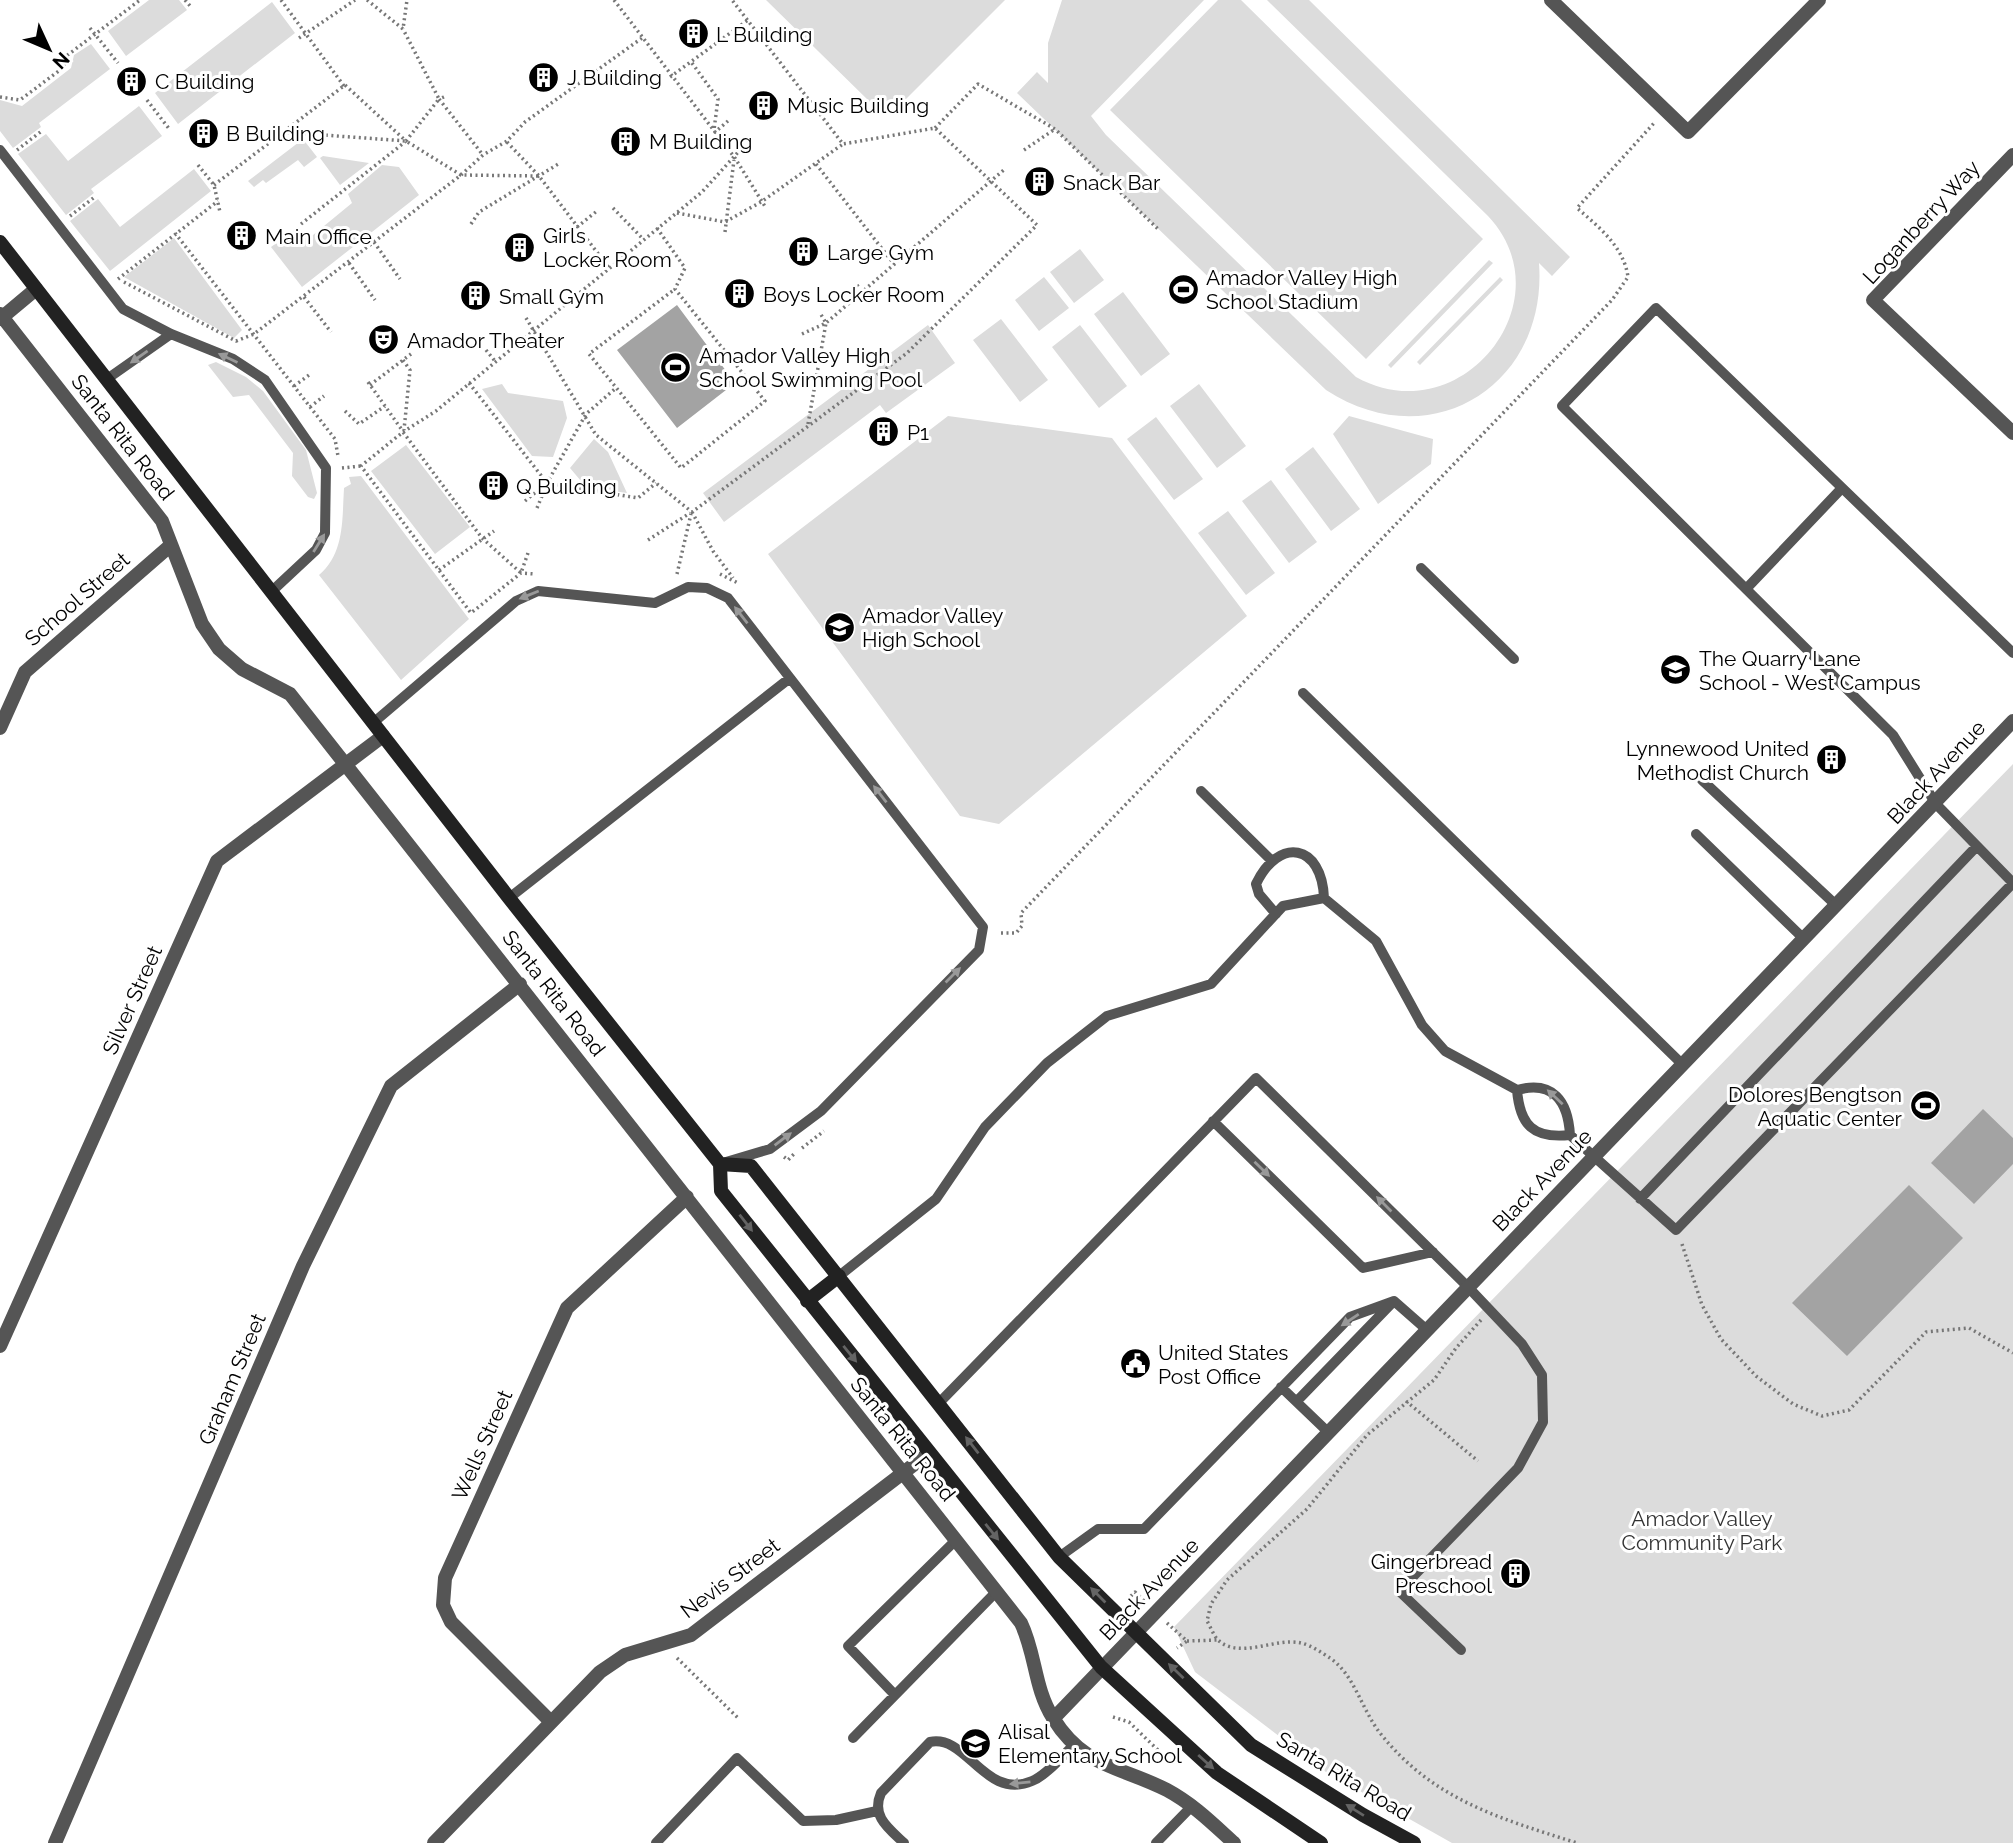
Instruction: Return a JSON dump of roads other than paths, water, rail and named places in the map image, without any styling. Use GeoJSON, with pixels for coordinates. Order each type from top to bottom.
{"type":"FeatureCollection","features":[{"type":"Feature","properties":{"kind":"main road","name":"Santa Rita Road"},"geometry":{"type":"LineString","coordinates":[[0,242],[509,898],[720,1164],[721,1191],[1101,1667],[1217,1773],[1321,1843]]}},
{"type":"Feature","properties":{"kind":"main road","name":"Santa Rita Road"},"geometry":{"type":"LineString","coordinates":[[720,1164],[751,1166],[1059,1557],[1137,1634],[1251,1745],[1363,1815],[1414,1843]]}},
{"type":"Feature","properties":{"kind":"main road"},"geometry":{"type":"LineString","coordinates":[[807,1301],[839,1276]]}},
{"type":"Feature","properties":{"kind":"street"},"geometry":{"type":"LineString","coordinates":[[1551,0],[1688,132],[1819,0]]}},
{"type":"Feature","properties":{"kind":"street","name":"Loganberry Way"},"geometry":{"type":"LineString","coordinates":[[2013,155],[1872,300],[2013,433]]}},
{"type":"Feature","properties":{"kind":"street"},"geometry":{"type":"LineString","coordinates":[[1,316],[36,289]]}},
{"type":"Feature","properties":{"kind":"street","name":"Santa Rita Road"},"geometry":{"type":"LineString","coordinates":[[1,316],[162,521],[202,624],[219,649],[242,669],[290,694],[1021,1623],[1031,1643],[1034,1670],[1042,1697],[1053,1719],[1074,1745],[1091,1760],[1165,1789],[1193,1805],[1234,1843]]}},
{"type":"Feature","properties":{"kind":"street","name":"School Street"},"geometry":{"type":"LineString","coordinates":[[0,728],[25,672],[171,545]]}},
{"type":"Feature","properties":{"kind":"street","name":"Black Avenue"},"geometry":{"type":"LineString","coordinates":[[1053,1719],[2013,721]]}},
{"type":"Feature","properties":{"kind":"street","name":"Silver Street"},"geometry":{"type":"LineString","coordinates":[[0,1346],[217,861],[383,736]]}},
{"type":"Feature","properties":{"kind":"street","name":"Graham Street"},"geometry":{"type":"LineString","coordinates":[[55,1843],[303,1266],[391,1086],[520,984]]}},
{"type":"Feature","properties":{"kind":"street","name":"Wells Street"},"geometry":{"type":"LineString","coordinates":[[550,1721],[451,1622],[443,1605],[445,1578],[567,1308],[687,1197]]}},
{"type":"Feature","properties":{"kind":"street","name":"Nevis Street"},"geometry":{"type":"LineString","coordinates":[[434,1843],[600,1672],[625,1655],[691,1635],[929,1452]]}},
{"type":"Feature","properties":{"kind":"lane"},"geometry":{"type":"LineString","coordinates":[[0,150],[122,309],[171,334],[233,359],[265,380],[326,468],[325,533],[316,550],[271,592]]}},
{"type":"Feature","properties":{"kind":"lane"},"geometry":{"type":"LineString","coordinates":[[1324,898],[1376,941],[1422,1025],[1445,1051],[1517,1090],[1531,1086],[1544,1088],[1560,1100],[1569,1113],[1570,1135],[1676,1230],[2013,883],[1936,804],[1893,735],[1562,406],[1656,308],[2013,653]]}},
{"type":"Feature","properties":{"kind":"lane"},"geometry":{"type":"LineString","coordinates":[[107,379],[171,334]]}},
{"type":"Feature","properties":{"kind":"lane"},"geometry":{"type":"LineString","coordinates":[[1745,589],[1842,488]]}},
{"type":"Feature","properties":{"kind":"lane"},"geometry":{"type":"LineString","coordinates":[[1421,568],[1514,659]]}},
{"type":"Feature","properties":{"kind":"lane"},"geometry":{"type":"LineString","coordinates":[[373,723],[516,601],[538,591],[655,603],[688,587],[707,588],[728,598],[984,927],[979,950],[821,1111],[770,1149],[720,1164]]}},
{"type":"Feature","properties":{"kind":"lane"},"geometry":{"type":"LineString","coordinates":[[509,898],[790,678]]}},
{"type":"Feature","properties":{"kind":"lane"},"geometry":{"type":"LineString","coordinates":[[1303,693],[1682,1064]]}},
{"type":"Feature","properties":{"kind":"lane"},"geometry":{"type":"LineString","coordinates":[[1702,780],[1836,906]]}},
{"type":"Feature","properties":{"kind":"lane"},"geometry":{"type":"LineString","coordinates":[[1201,791],[1272,861]]}},
{"type":"Feature","properties":{"kind":"lane"},"geometry":{"type":"LineString","coordinates":[[1696,834],[1804,939]]}},
{"type":"Feature","properties":{"kind":"lane"},"geometry":{"type":"LineString","coordinates":[[1640,1199],[1977,846]]}},
{"type":"Feature","properties":{"kind":"lane"},"geometry":{"type":"LineString","coordinates":[[1276,914],[1259,894],[1256,884],[1263,869],[1290,852],[1308,857],[1324,877],[1324,898]]}},
{"type":"Feature","properties":{"kind":"lane"},"geometry":{"type":"LineString","coordinates":[[839,1276],[936,1199],[985,1127],[1047,1063],[1107,1016],[1211,984],[1283,906],[1324,898]]}},
{"type":"Feature","properties":{"kind":"lane"},"geometry":{"type":"LineString","coordinates":[[939,1403],[1256,1078],[1468,1287],[1522,1344],[1542,1375],[1543,1422],[1518,1468],[1399,1591],[1461,1650]]}},
{"type":"Feature","properties":{"kind":"lane"},"geometry":{"type":"LineString","coordinates":[[1517,1090],[1519,1111],[1530,1128],[1552,1137],[1570,1135]]}},
{"type":"Feature","properties":{"kind":"lane"},"geometry":{"type":"LineString","coordinates":[[1213,1121],[1363,1268],[1433,1252]]}},
{"type":"Feature","properties":{"kind":"lane"},"geometry":{"type":"LineString","coordinates":[[1394,1301],[1427,1329]]}},
{"type":"Feature","properties":{"kind":"lane"},"geometry":{"type":"LineString","coordinates":[[1059,1557],[1098,1529],[1144,1529],[1350,1317],[1394,1301]]}},
{"type":"Feature","properties":{"kind":"lane"},"geometry":{"type":"LineString","coordinates":[[1297,1401],[1394,1301]]}},
{"type":"Feature","properties":{"kind":"lane"},"geometry":{"type":"LineString","coordinates":[[1282,1387],[1329,1433]]}},
{"type":"Feature","properties":{"kind":"lane"},"geometry":{"type":"LineString","coordinates":[[895,1695],[848,1646],[956,1540]]}},
{"type":"Feature","properties":{"kind":"lane"},"geometry":{"type":"LineString","coordinates":[[853,1738],[996,1592]]}},
{"type":"Feature","properties":{"kind":"lane"},"geometry":{"type":"LineString","coordinates":[[904,1843],[884,1824],[877,1811],[881,1793],[930,1742],[950,1743],[983,1771],[1012,1786],[1033,1781],[1074,1745]]}},
{"type":"Feature","properties":{"kind":"lane"},"geometry":{"type":"LineString","coordinates":[[656,1843],[737,1758],[803,1821],[836,1820],[877,1811]]}},
{"type":"Feature","properties":{"kind":"lane"},"geometry":{"type":"LineString","coordinates":[[1156,1843],[1193,1805]]}},
{"type":"Feature","properties":{"kind":"place","name":"L Building"},"geometry":{"type":"Point","coordinates":[693,34]}},
{"type":"Feature","properties":{"kind":"place","name":"J Building"},"geometry":{"type":"Point","coordinates":[544,77]}},
{"type":"Feature","properties":{"kind":"place","name":"C Building"},"geometry":{"type":"Point","coordinates":[132,81]}},
{"type":"Feature","properties":{"kind":"place","name":"Music Building"},"geometry":{"type":"Point","coordinates":[764,105]}},
{"type":"Feature","properties":{"kind":"place","name":"B Building"},"geometry":{"type":"Point","coordinates":[203,133]}},
{"type":"Feature","properties":{"kind":"place","name":"M Building"},"geometry":{"type":"Point","coordinates":[626,141]}},
{"type":"Feature","properties":{"kind":"place","name":"Snack Bar"},"geometry":{"type":"Point","coordinates":[1040,182]}},
{"type":"Feature","properties":{"kind":"place","name":"Main Office"},"geometry":{"type":"Point","coordinates":[242,236]}},
{"type":"Feature","properties":{"kind":"place","name":"Girls Locker Room"},"geometry":{"type":"Point","coordinates":[520,247]}},
{"type":"Feature","properties":{"kind":"place","name":"Large Gym"},"geometry":{"type":"Point","coordinates":[804,252]}},
{"type":"Feature","properties":{"kind":"place","name":"Amador Valley High School Stadium"},"geometry":{"type":"Point","coordinates":[1183,289]}},
{"type":"Feature","properties":{"kind":"place","name":"Boys Locker Room"},"geometry":{"type":"Point","coordinates":[740,294]}},
{"type":"Feature","properties":{"kind":"place","name":"Small Gym"},"geometry":{"type":"Point","coordinates":[476,296]}},
{"type":"Feature","properties":{"kind":"place","name":"Amador Theater"},"geometry":{"type":"Point","coordinates":[384,340]}},
{"type":"Feature","properties":{"kind":"place","name":"Amador Valley High School Swimming Pool"},"geometry":{"type":"Point","coordinates":[676,367]}},
{"type":"Feature","properties":{"kind":"place","name":"P1"},"geometry":{"type":"Point","coordinates":[884,432]}},
{"type":"Feature","properties":{"kind":"place","name":"Q Building"},"geometry":{"type":"Point","coordinates":[493,486]}},
{"type":"Feature","properties":{"kind":"place","name":"Amador Valley High School"},"geometry":{"type":"Point","coordinates":[839,627]}},
{"type":"Feature","properties":{"kind":"place","name":"The Quarry Lane School - West Campus"},"geometry":{"type":"Point","coordinates":[1676,670]}},
{"type":"Feature","properties":{"kind":"place","name":"Lynnewood United Methodist Church"},"geometry":{"type":"Point","coordinates":[1832,760]}},
{"type":"Feature","properties":{"kind":"place","name":"Dolores Bengtson Aquatic Center"},"geometry":{"type":"Point","coordinates":[1925,1106]}},
{"type":"Feature","properties":{"kind":"place","name":"United States Post Office"},"geometry":{"type":"Point","coordinates":[1135,1364]}},
{"type":"Feature","properties":{"kind":"place","name":"Gingerbread Preschool"},"geometry":{"type":"Point","coordinates":[1515,1573]}},
{"type":"Feature","properties":{"kind":"place","name":"Alisal Elementary School"},"geometry":{"type":"Point","coordinates":[975,1743]}},
{"type":"Feature","properties":{"kind":"park label","name":"Amador Valley Community Park"},"geometry":{"type":"Point","coordinates":[1702,1530]}}]}
